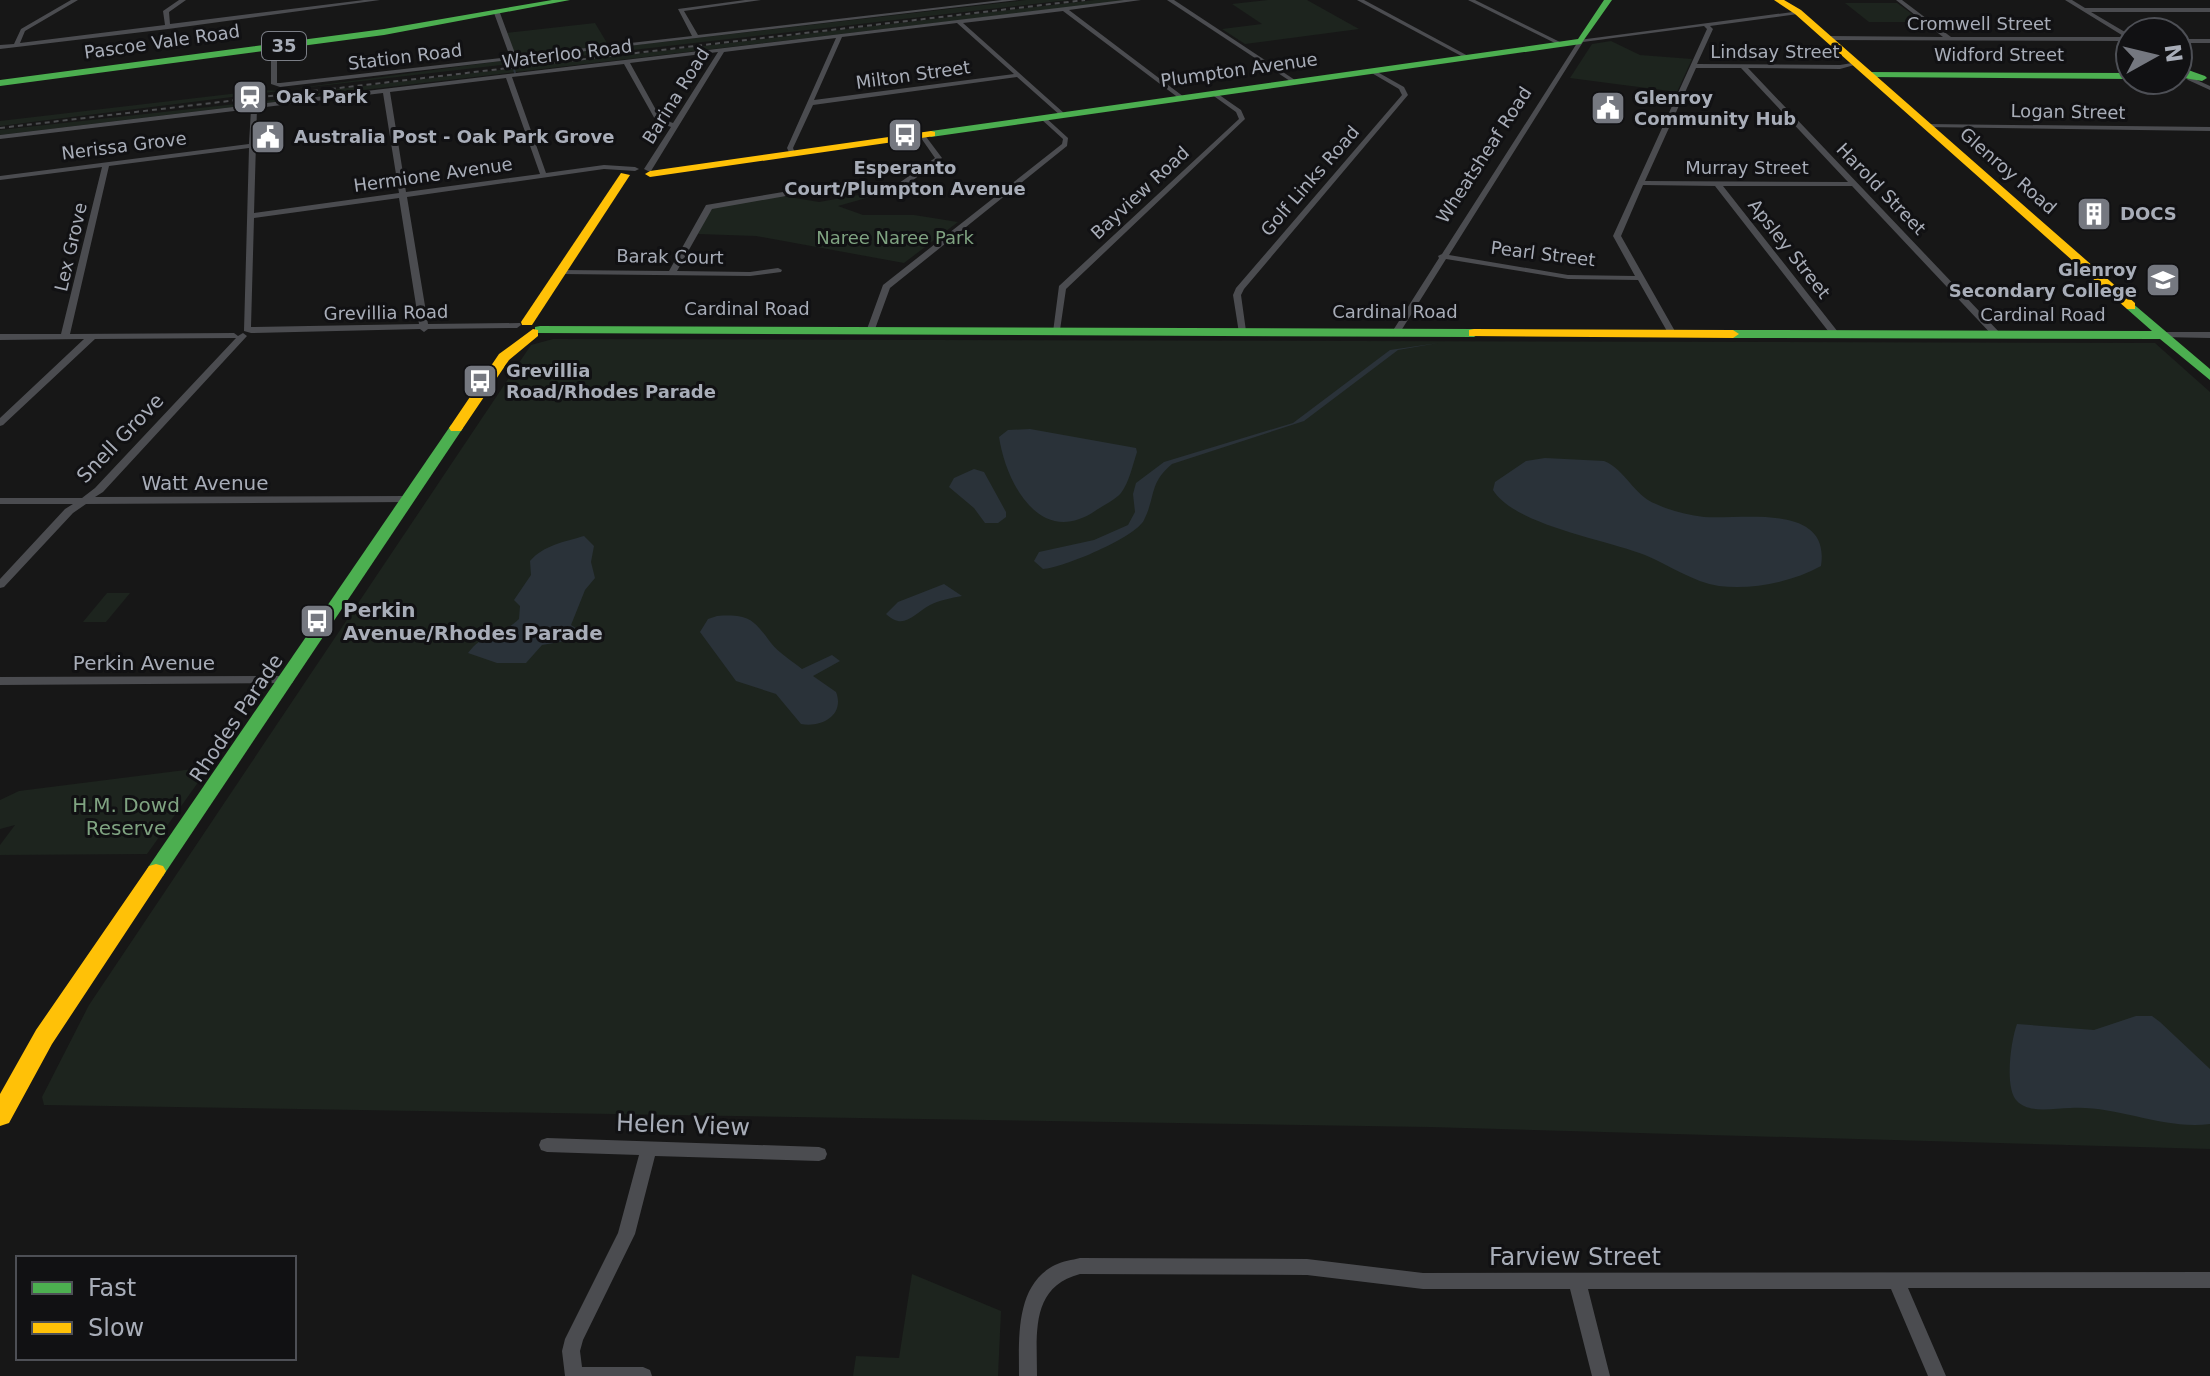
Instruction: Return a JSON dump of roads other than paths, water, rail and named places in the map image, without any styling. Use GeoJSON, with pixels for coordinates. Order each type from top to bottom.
{"type":"FeatureCollection","features":[{"type":"Feature","properties":{"kind":"main road","name":"Pascoe Vale Road"},"geometry":{"type":"LineString","coordinates":[[0,83],[274,48],[566,0]]}},
{"type":"Feature","properties":{"kind":"main road","name":"Wheatsheaf Road"},"geometry":{"type":"LineString","coordinates":[[1581,41],[1608,0]]}},
{"type":"Feature","properties":{"kind":"main road","name":"Glenroy Road"},"geometry":{"type":"LineString","coordinates":[[1778,0],[1798,12],[1828,38],[1855,68],[1926,126],[2210,376]]}},
{"type":"Feature","properties":{"kind":"main road","name":"Plumpton Avenue"},"geometry":{"type":"LineString","coordinates":[[637,172],[685,168],[1581,41]]}},
{"type":"Feature","properties":{"kind":"main road","name":"Widford Street"},"geometry":{"type":"LineString","coordinates":[[1855,68],[2114,76]]}},
{"type":"Feature","properties":{"kind":"main road","name":"Rhodes Parade"},"geometry":{"type":"LineString","coordinates":[[0,1116],[44,1037],[561,272],[637,172]]}},
{"type":"Feature","properties":{"kind":"main road","name":"Cardinal Road"},"geometry":{"type":"LineString","coordinates":[[525,328],[2164,335]]}},
{"type":"Feature","properties":{"kind":"street"},"geometry":{"type":"LineString","coordinates":[[16,45],[23,30],[75,0]]}},
{"type":"Feature","properties":{"kind":"street"},"geometry":{"type":"LineString","coordinates":[[168,27],[166,11],[183,0]]}},
{"type":"Feature","properties":{"kind":"street"},"geometry":{"type":"LineString","coordinates":[[0,47],[377,0]]}},
{"type":"Feature","properties":{"kind":"street"},"geometry":{"type":"LineString","coordinates":[[696,37],[680,10],[758,0]]}},
{"type":"Feature","properties":{"kind":"street","name":"Station Road"},"geometry":{"type":"LineString","coordinates":[[274,48],[274,84],[1016,0]]}},
{"type":"Feature","properties":{"kind":"street","name":"Waterloo Road"},"geometry":{"type":"LineString","coordinates":[[0,137],[1138,0]]}},
{"type":"Feature","properties":{"kind":"street"},"geometry":{"type":"LineString","coordinates":[[1170,0],[1295,82]]}},
{"type":"Feature","properties":{"kind":"street"},"geometry":{"type":"LineString","coordinates":[[1360,0],[1467,57]]}},
{"type":"Feature","properties":{"kind":"street"},"geometry":{"type":"LineString","coordinates":[[1471,0],[1561,44]]}},
{"type":"Feature","properties":{"kind":"street"},"geometry":{"type":"LineString","coordinates":[[1899,0],[1949,38]]}},
{"type":"Feature","properties":{"kind":"street"},"geometry":{"type":"LineString","coordinates":[[2068,0],[2114,28]]}},
{"type":"Feature","properties":{"kind":"street"},"geometry":{"type":"LineString","coordinates":[[1064,9],[1182,98]]}},
{"type":"Feature","properties":{"kind":"street"},"geometry":{"type":"LineString","coordinates":[[2084,10],[2210,10]]}},
{"type":"Feature","properties":{"kind":"street","name":"Plumpton Avenue"},"geometry":{"type":"LineString","coordinates":[[1581,41],[1798,12]]}},
{"type":"Feature","properties":{"kind":"street"},"geometry":{"type":"LineString","coordinates":[[497,13],[514,58]]}},
{"type":"Feature","properties":{"kind":"street"},"geometry":{"type":"LineString","coordinates":[[958,21],[1063,115]]}},
{"type":"Feature","properties":{"kind":"street"},"geometry":{"type":"LineString","coordinates":[[1672,333],[1617,239],[1711,28],[1705,24]]}},
{"type":"Feature","properties":{"kind":"street"},"geometry":{"type":"LineString","coordinates":[[792,153],[790,148],[840,36]]}},
{"type":"Feature","properties":{"kind":"street","name":"Cromwell Street"},"geometry":{"type":"LineString","coordinates":[[1828,38],[2114,38]]}},
{"type":"Feature","properties":{"kind":"street","name":"Wheatsheaf Road"},"geometry":{"type":"LineString","coordinates":[[1396,332],[1581,41]]}},
{"type":"Feature","properties":{"kind":"street","name":"Barina Road"},"geometry":{"type":"LineString","coordinates":[[637,172],[676,126],[723,49]]}},
{"type":"Feature","properties":{"kind":"street"},"geometry":{"type":"LineString","coordinates":[[626,61],[658,120],[676,126]]}},
{"type":"Feature","properties":{"kind":"street","name":"Lindsay Street"},"geometry":{"type":"LineString","coordinates":[[1694,66],[1855,68]]}},
{"type":"Feature","properties":{"kind":"street","name":"Harold Street"},"geometry":{"type":"LineString","coordinates":[[1742,66],[1997,335]]}},
{"type":"Feature","properties":{"kind":"street","name":"Golf Links Road"},"geometry":{"type":"LineString","coordinates":[[1242,331],[1240,288],[1405,95],[1402,88],[1372,71]]}},
{"type":"Feature","properties":{"kind":"street"},"geometry":{"type":"LineString","coordinates":[[508,75],[544,176]]}},
{"type":"Feature","properties":{"kind":"street","name":"Milton Street"},"geometry":{"type":"LineString","coordinates":[[810,103],[1020,75]]}},
{"type":"Feature","properties":{"kind":"street"},"geometry":{"type":"LineString","coordinates":[[386,90],[424,329]]}},
{"type":"Feature","properties":{"kind":"street","name":"Bayview Road"},"geometry":{"type":"LineString","coordinates":[[1056,330],[1059,297],[1067,284],[1242,119],[1239,111],[1213,93]]}},
{"type":"Feature","properties":{"kind":"street"},"geometry":{"type":"LineString","coordinates":[[241,333],[254,105]]}},
{"type":"Feature","properties":{"kind":"street"},"geometry":{"type":"LineString","coordinates":[[871,329],[886,287],[1065,145],[1066,139],[1043,118]]}},
{"type":"Feature","properties":{"kind":"street","name":"Logan Street"},"geometry":{"type":"LineString","coordinates":[[1926,126],[2210,129]]}},
{"type":"Feature","properties":{"kind":"street"},"geometry":{"type":"LineString","coordinates":[[892,192],[939,158],[922,135]]}},
{"type":"Feature","properties":{"kind":"street","name":"Nerissa Grove"},"geometry":{"type":"LineString","coordinates":[[0,178],[252,146]]}},
{"type":"Feature","properties":{"kind":"street","name":"Lex Grove"},"geometry":{"type":"LineString","coordinates":[[65,337],[106,165]]}},
{"type":"Feature","properties":{"kind":"street","name":"Hermione Avenue"},"geometry":{"type":"LineString","coordinates":[[250,216],[544,176],[637,172]]}},
{"type":"Feature","properties":{"kind":"street","name":"Murray Street"},"geometry":{"type":"LineString","coordinates":[[1641,183],[1853,184]]}},
{"type":"Feature","properties":{"kind":"street","name":"Apsley Street"},"geometry":{"type":"LineString","coordinates":[[1718,184],[1835,334]]}},
{"type":"Feature","properties":{"kind":"street"},"geometry":{"type":"LineString","coordinates":[[672,273],[709,207],[783,194]]}},
{"type":"Feature","properties":{"kind":"street","name":"Pearl Street"},"geometry":{"type":"LineString","coordinates":[[1442,256],[1568,277],[1639,278]]}},
{"type":"Feature","properties":{"kind":"street","name":"Barak Court"},"geometry":{"type":"LineString","coordinates":[[561,272],[750,274],[778,270]]}},
{"type":"Feature","properties":{"kind":"street","name":"Grevillia Road"},"geometry":{"type":"LineString","coordinates":[[0,337],[206,336],[276,330],[525,328]]}},
{"type":"Feature","properties":{"kind":"street","name":"Snell Grove"},"geometry":{"type":"LineString","coordinates":[[0,585],[69,511],[99,490],[241,333]]}},
{"type":"Feature","properties":{"kind":"street","name":"Cardinal Road"},"geometry":{"type":"LineString","coordinates":[[2164,335],[2210,335]]}},
{"type":"Feature","properties":{"kind":"street"},"geometry":{"type":"LineString","coordinates":[[0,423],[93,336]]}},
{"type":"Feature","properties":{"kind":"street","name":"Watt Avenue"},"geometry":{"type":"LineString","coordinates":[[0,501],[409,499]]}},
{"type":"Feature","properties":{"kind":"street","name":"Perkin Avenue"},"geometry":{"type":"LineString","coordinates":[[0,681],[288,680]]}},
{"type":"Feature","properties":{"kind":"street","name":"Helen View"},"geometry":{"type":"LineString","coordinates":[[547,1145],[819,1154]]}},
{"type":"Feature","properties":{"kind":"street"},"geometry":{"type":"LineString","coordinates":[[643,1376],[576,1376],[571,1351],[626,1234],[649,1148]]}},
{"type":"Feature","properties":{"kind":"street","name":"Farview Street"},"geometry":{"type":"LineString","coordinates":[[1028,1376],[1032,1301],[1048,1278],[1069,1267],[1293,1267],[1423,1281],[2210,1280]]}},
{"type":"Feature","properties":{"kind":"street"},"geometry":{"type":"LineString","coordinates":[[1896,1280],[1937,1376]]}},
{"type":"Feature","properties":{"kind":"street"},"geometry":{"type":"LineString","coordinates":[[1577,1281],[1601,1376]]}},
{"type":"Feature","properties":{"kind":"waterway"},"geometry":{"type":"LineString","coordinates":[[511,60],[513,65]]}},
{"type":"Feature","properties":{"kind":"waterway"},"geometry":{"type":"LineString","coordinates":[[514,69],[515,73]]}},
{"type":"Feature","properties":{"kind":"railway"},"geometry":{"type":"LineString","coordinates":[[0,128],[1085,0]]}},
{"type":"Feature","properties":{"kind":"place","name":"Oak Park"},"geometry":{"type":"Point","coordinates":[250,97]}},
{"type":"Feature","properties":{"kind":"place","name":"Glenroy Community Hub"},"geometry":{"type":"Point","coordinates":[1608,108]}},
{"type":"Feature","properties":{"kind":"place","name":"Esperanto Court/Plumpton Avenue"},"geometry":{"type":"Point","coordinates":[905,135]}},
{"type":"Feature","properties":{"kind":"place","name":"Australia Post - Oak Park Grove"},"geometry":{"type":"Point","coordinates":[268,137]}},
{"type":"Feature","properties":{"kind":"place","name":"DOCS"},"geometry":{"type":"Point","coordinates":[2094,214]}},
{"type":"Feature","properties":{"kind":"place","name":"Glenroy Secondary College"},"geometry":{"type":"Point","coordinates":[2163,280]}},
{"type":"Feature","properties":{"kind":"place","name":"Grevillia Road/Rhodes Parade"},"geometry":{"type":"Point","coordinates":[480,381]}},
{"type":"Feature","properties":{"kind":"place","name":"Perkin Avenue/Rhodes Parade"},"geometry":{"type":"Point","coordinates":[317,621]}},
{"type":"Feature","properties":{"kind":"park label","name":"Naree Naree Park"},"geometry":{"type":"Point","coordinates":[895,238]}},
{"type":"Feature","properties":{"kind":"park label","name":"H.M. Dowd Reserve"},"geometry":{"type":"Point","coordinates":[126,816]}}]}
